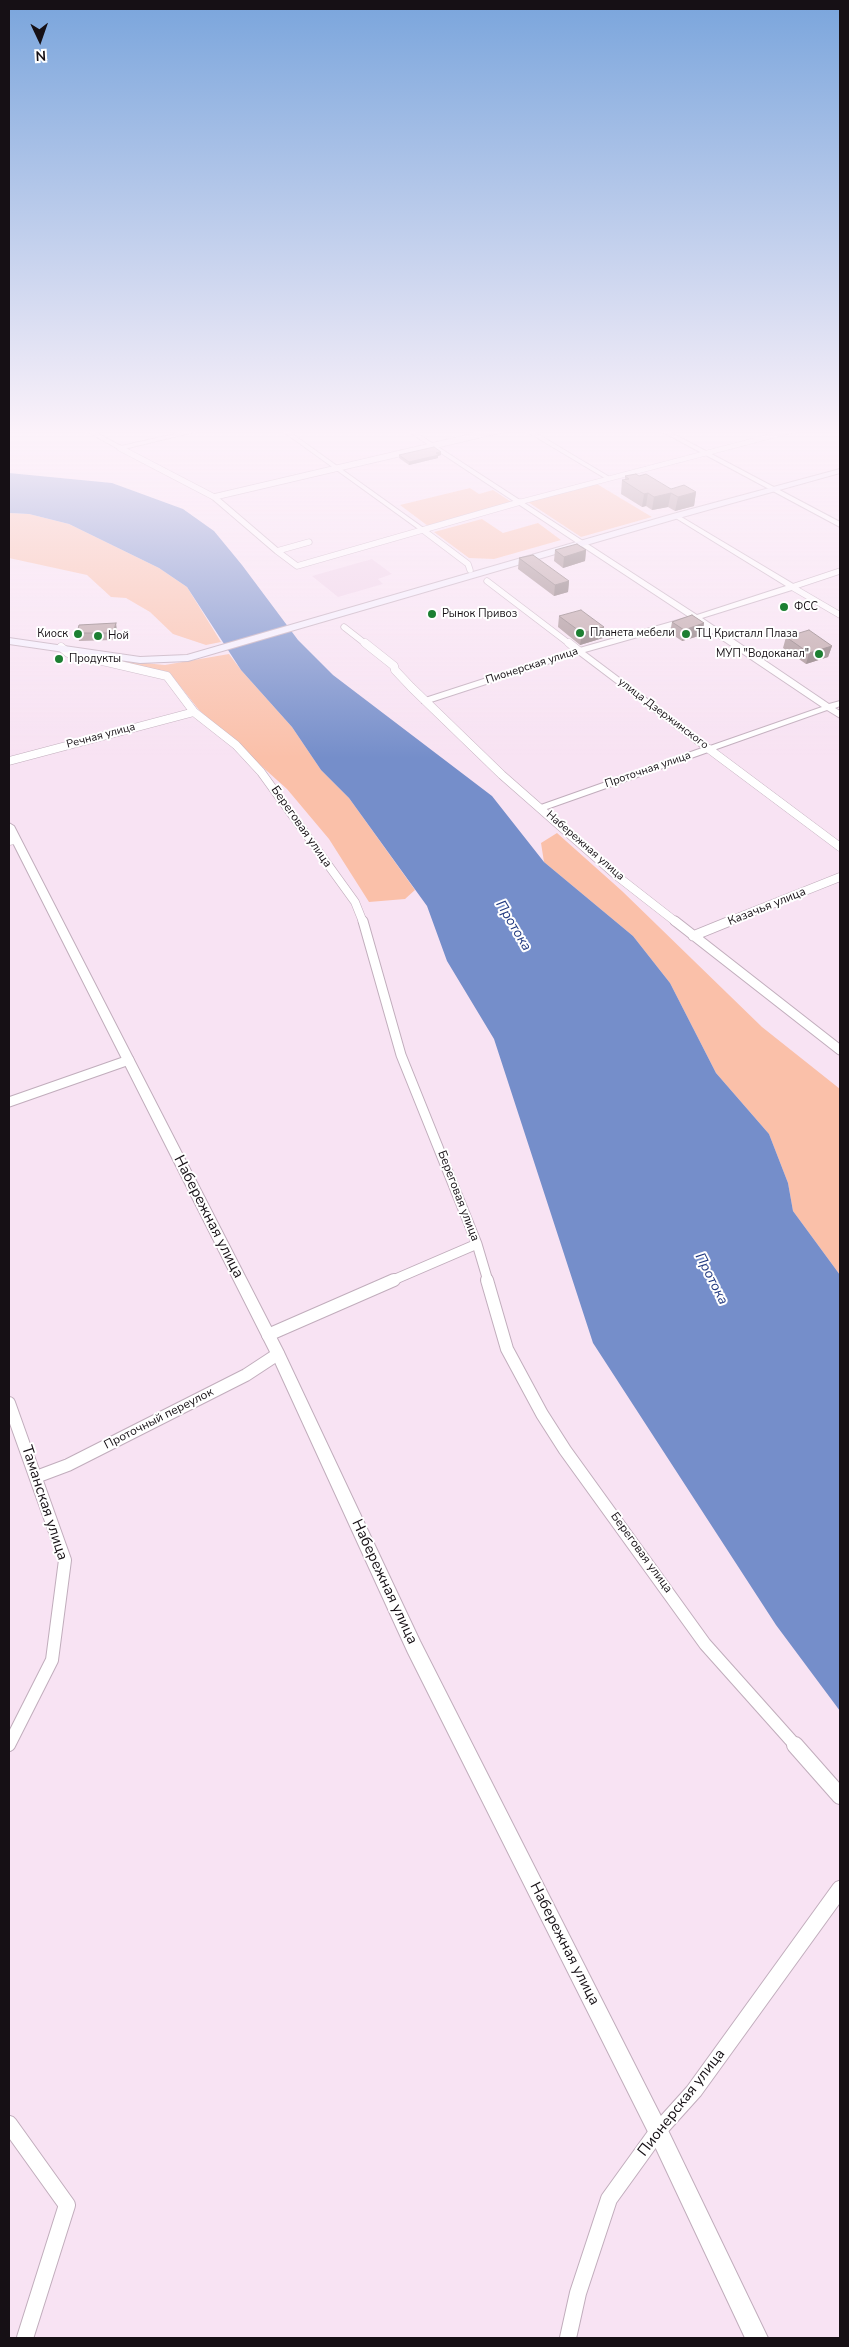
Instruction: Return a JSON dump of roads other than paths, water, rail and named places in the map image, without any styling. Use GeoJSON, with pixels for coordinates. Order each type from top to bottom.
{"type":"FeatureCollection","features":[{"type":"Feature","properties":{"kind":"main road"},"geometry":{"type":"LineString","coordinates":[[9,641],[61,647],[128,659],[154,661],[188,658],[597,540]]}},
{"type":"Feature","properties":{"kind":"street"},"geometry":{"type":"LineString","coordinates":[[263,540],[297,566],[389,540]]}},
{"type":"Feature","properties":{"kind":"street"},"geometry":{"type":"LineString","coordinates":[[435,540],[468,564],[470,570]]}},
{"type":"Feature","properties":{"kind":"street"},"geometry":{"type":"LineString","coordinates":[[575,540],[840,715]]}},
{"type":"Feature","properties":{"kind":"street"},"geometry":{"type":"LineString","coordinates":[[714,540],[840,615]]}},
{"type":"Feature","properties":{"kind":"street"},"geometry":{"type":"LineString","coordinates":[[277,551],[309,542]]}},
{"type":"Feature","properties":{"kind":"street","name":"Пионерская улица"},"geometry":{"type":"LineString","coordinates":[[425,701],[579,651],[695,618],[840,571]]}},
{"type":"Feature","properties":{"kind":"street","name":"улица Дзержинского"},"geometry":{"type":"LineString","coordinates":[[487,581],[840,847]]}},
{"type":"Feature","properties":{"kind":"street","name":"Набережная улица"},"geometry":{"type":"LineString","coordinates":[[344,626],[394,666],[425,701],[540,808],[617,876],[840,1050]]}},
{"type":"Feature","properties":{"kind":"street","name":"Береговая улица"},"geometry":{"type":"LineString","coordinates":[[61,647],[68,653],[167,676],[194,712],[236,745],[261,772],[355,902],[366,929],[401,1055],[477,1244],[508,1349],[542,1414],[565,1450],[705,1644],[840,1796]]}},
{"type":"Feature","properties":{"kind":"street","name":"Проточная улица"},"geometry":{"type":"LineString","coordinates":[[540,808],[840,703]]}},
{"type":"Feature","properties":{"kind":"street","name":"Речная улица"},"geometry":{"type":"LineString","coordinates":[[9,761],[194,712]]}},
{"type":"Feature","properties":{"kind":"street","name":"Набережная улица"},"geometry":{"type":"LineString","coordinates":[[11,836],[278,1354],[414,1647],[658,2131],[757,2338]]}},
{"type":"Feature","properties":{"kind":"street","name":"Казачья улица"},"geometry":{"type":"LineString","coordinates":[[693,936],[840,877]]}},
{"type":"Feature","properties":{"kind":"street"},"geometry":{"type":"LineString","coordinates":[[9,1102],[128,1060]]}},
{"type":"Feature","properties":{"kind":"street"},"geometry":{"type":"LineString","coordinates":[[268,1335],[477,1244]]}},
{"type":"Feature","properties":{"kind":"street","name":"Проточный переулок"},"geometry":{"type":"LineString","coordinates":[[36,1477],[68,1465],[246,1375],[278,1354]]}},
{"type":"Feature","properties":{"kind":"street","name":"Таманская улица"},"geometry":{"type":"LineString","coordinates":[[9,1403],[66,1560],[52,1660],[9,1745]]}},
{"type":"Feature","properties":{"kind":"street","name":"Пионерская улица"},"geometry":{"type":"LineString","coordinates":[[568,2338],[578,2293],[609,2199],[658,2131],[694,2091],[840,1889]]}},
{"type":"Feature","properties":{"kind":"street"},"geometry":{"type":"LineString","coordinates":[[9,2124],[67,2204],[24,2338]]}},
{"type":"Feature","properties":{"kind":"water","name":"Протока"},"geometry":{"type":"Polygon","coordinates":[[[101,540],[221,540],[298,640],[333,675],[492,796],[544,862],[633,936],[670,983],[716,1073],[769,1134],[788,1183],[793,1211],[840,1275],[840,1711],[776,1625],[593,1343],[494,1039],[447,961],[427,906],[349,798],[321,770],[292,727],[241,670],[187,587],[159,568],[101,540]]]}},
{"type":"Feature","properties":{"kind":"place","name":"ФСС"},"geometry":{"type":"Point","coordinates":[784,607]}},
{"type":"Feature","properties":{"kind":"place","name":"Рынок Привоз"},"geometry":{"type":"Point","coordinates":[432,614]}},
{"type":"Feature","properties":{"kind":"place","name":"Планета мебели"},"geometry":{"type":"Point","coordinates":[580,633]}},
{"type":"Feature","properties":{"kind":"place","name":"Киоск"},"geometry":{"type":"Point","coordinates":[78,634]}},
{"type":"Feature","properties":{"kind":"place","name":"ТЦ Кристалл Плаза"},"geometry":{"type":"Point","coordinates":[686,634]}},
{"type":"Feature","properties":{"kind":"place","name":"Ной"},"geometry":{"type":"Point","coordinates":[98,636]}},
{"type":"Feature","properties":{"kind":"place","name":"МУП \"Водоканал\""},"geometry":{"type":"Point","coordinates":[819,654]}},
{"type":"Feature","properties":{"kind":"place","name":"Продукты"},"geometry":{"type":"Point","coordinates":[59,659]}}]}
